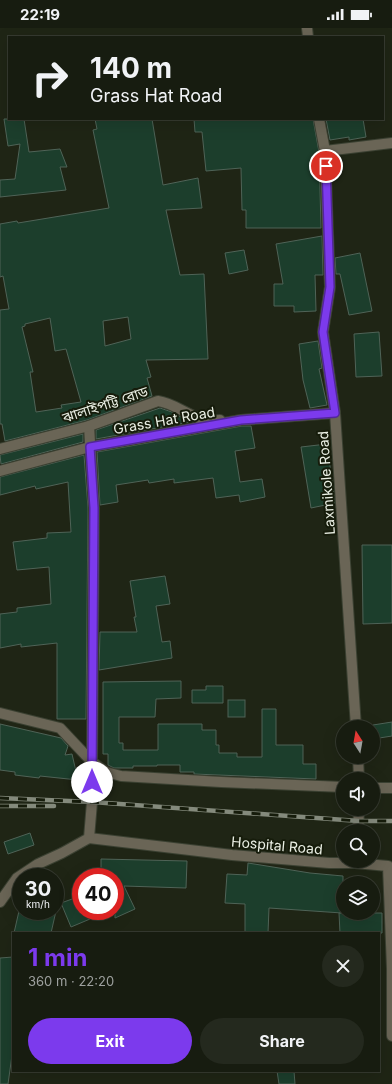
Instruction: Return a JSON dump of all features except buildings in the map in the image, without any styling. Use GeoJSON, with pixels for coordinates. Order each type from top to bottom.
{"type":"FeatureCollection","features":[{"type":"Feature","properties":{"kind":"street","name":"Laxmikole Road"},"geometry":{"type":"LineString","coordinates":[[319,120],[325,151],[330,287],[323,332],[335,413],[356,720]]}},
{"type":"Feature","properties":{"kind":"street"},"geometry":{"type":"LineString","coordinates":[[325,151],[392,143]]}},
{"type":"Feature","properties":{"kind":"street","name":"ঝালাইপট্টি রোড"},"geometry":{"type":"LineString","coordinates":[[0,449],[90,426],[158,401],[168,402],[179,410],[203,420],[241,420]]}},
{"type":"Feature","properties":{"kind":"street","name":"Grass Hat Road"},"geometry":{"type":"LineString","coordinates":[[0,471],[90,447],[241,420],[335,413]]}},
{"type":"Feature","properties":{"kind":"street"},"geometry":{"type":"LineString","coordinates":[[0,902],[17,878],[38,864],[89,838],[92,802],[94,508],[90,426]]}},
{"type":"Feature","properties":{"kind":"street"},"geometry":{"type":"LineString","coordinates":[[0,713],[60,728],[92,762],[106,772],[121,776],[336,787]]}},
{"type":"Feature","properties":{"kind":"street"},"geometry":{"type":"LineString","coordinates":[[380,788],[392,788]]}},
{"type":"Feature","properties":{"kind":"street","name":"Hospital Road"},"geometry":{"type":"LineString","coordinates":[[89,838],[232,855],[336,863]]}},
{"type":"Feature","properties":{"kind":"street","name":"Hospital Road"},"geometry":{"type":"LineString","coordinates":[[380,866],[386,866],[389,868],[392,1036]]}},
{"type":"Feature","properties":{"kind":"railway"},"geometry":{"type":"LineString","coordinates":[[0,798],[92,802],[359,821],[392,821]]}},
{"type":"Feature","properties":{"kind":"railway"},"geometry":{"type":"LineString","coordinates":[[0,806],[54,806]]}},
{"type":"Feature","properties":{"kind":"route"},"geometry":{"type":"LineString","coordinates":[[92,782],[94,508],[90,447],[241,420],[335,413],[323,332],[330,287],[326,166]]}}]}
